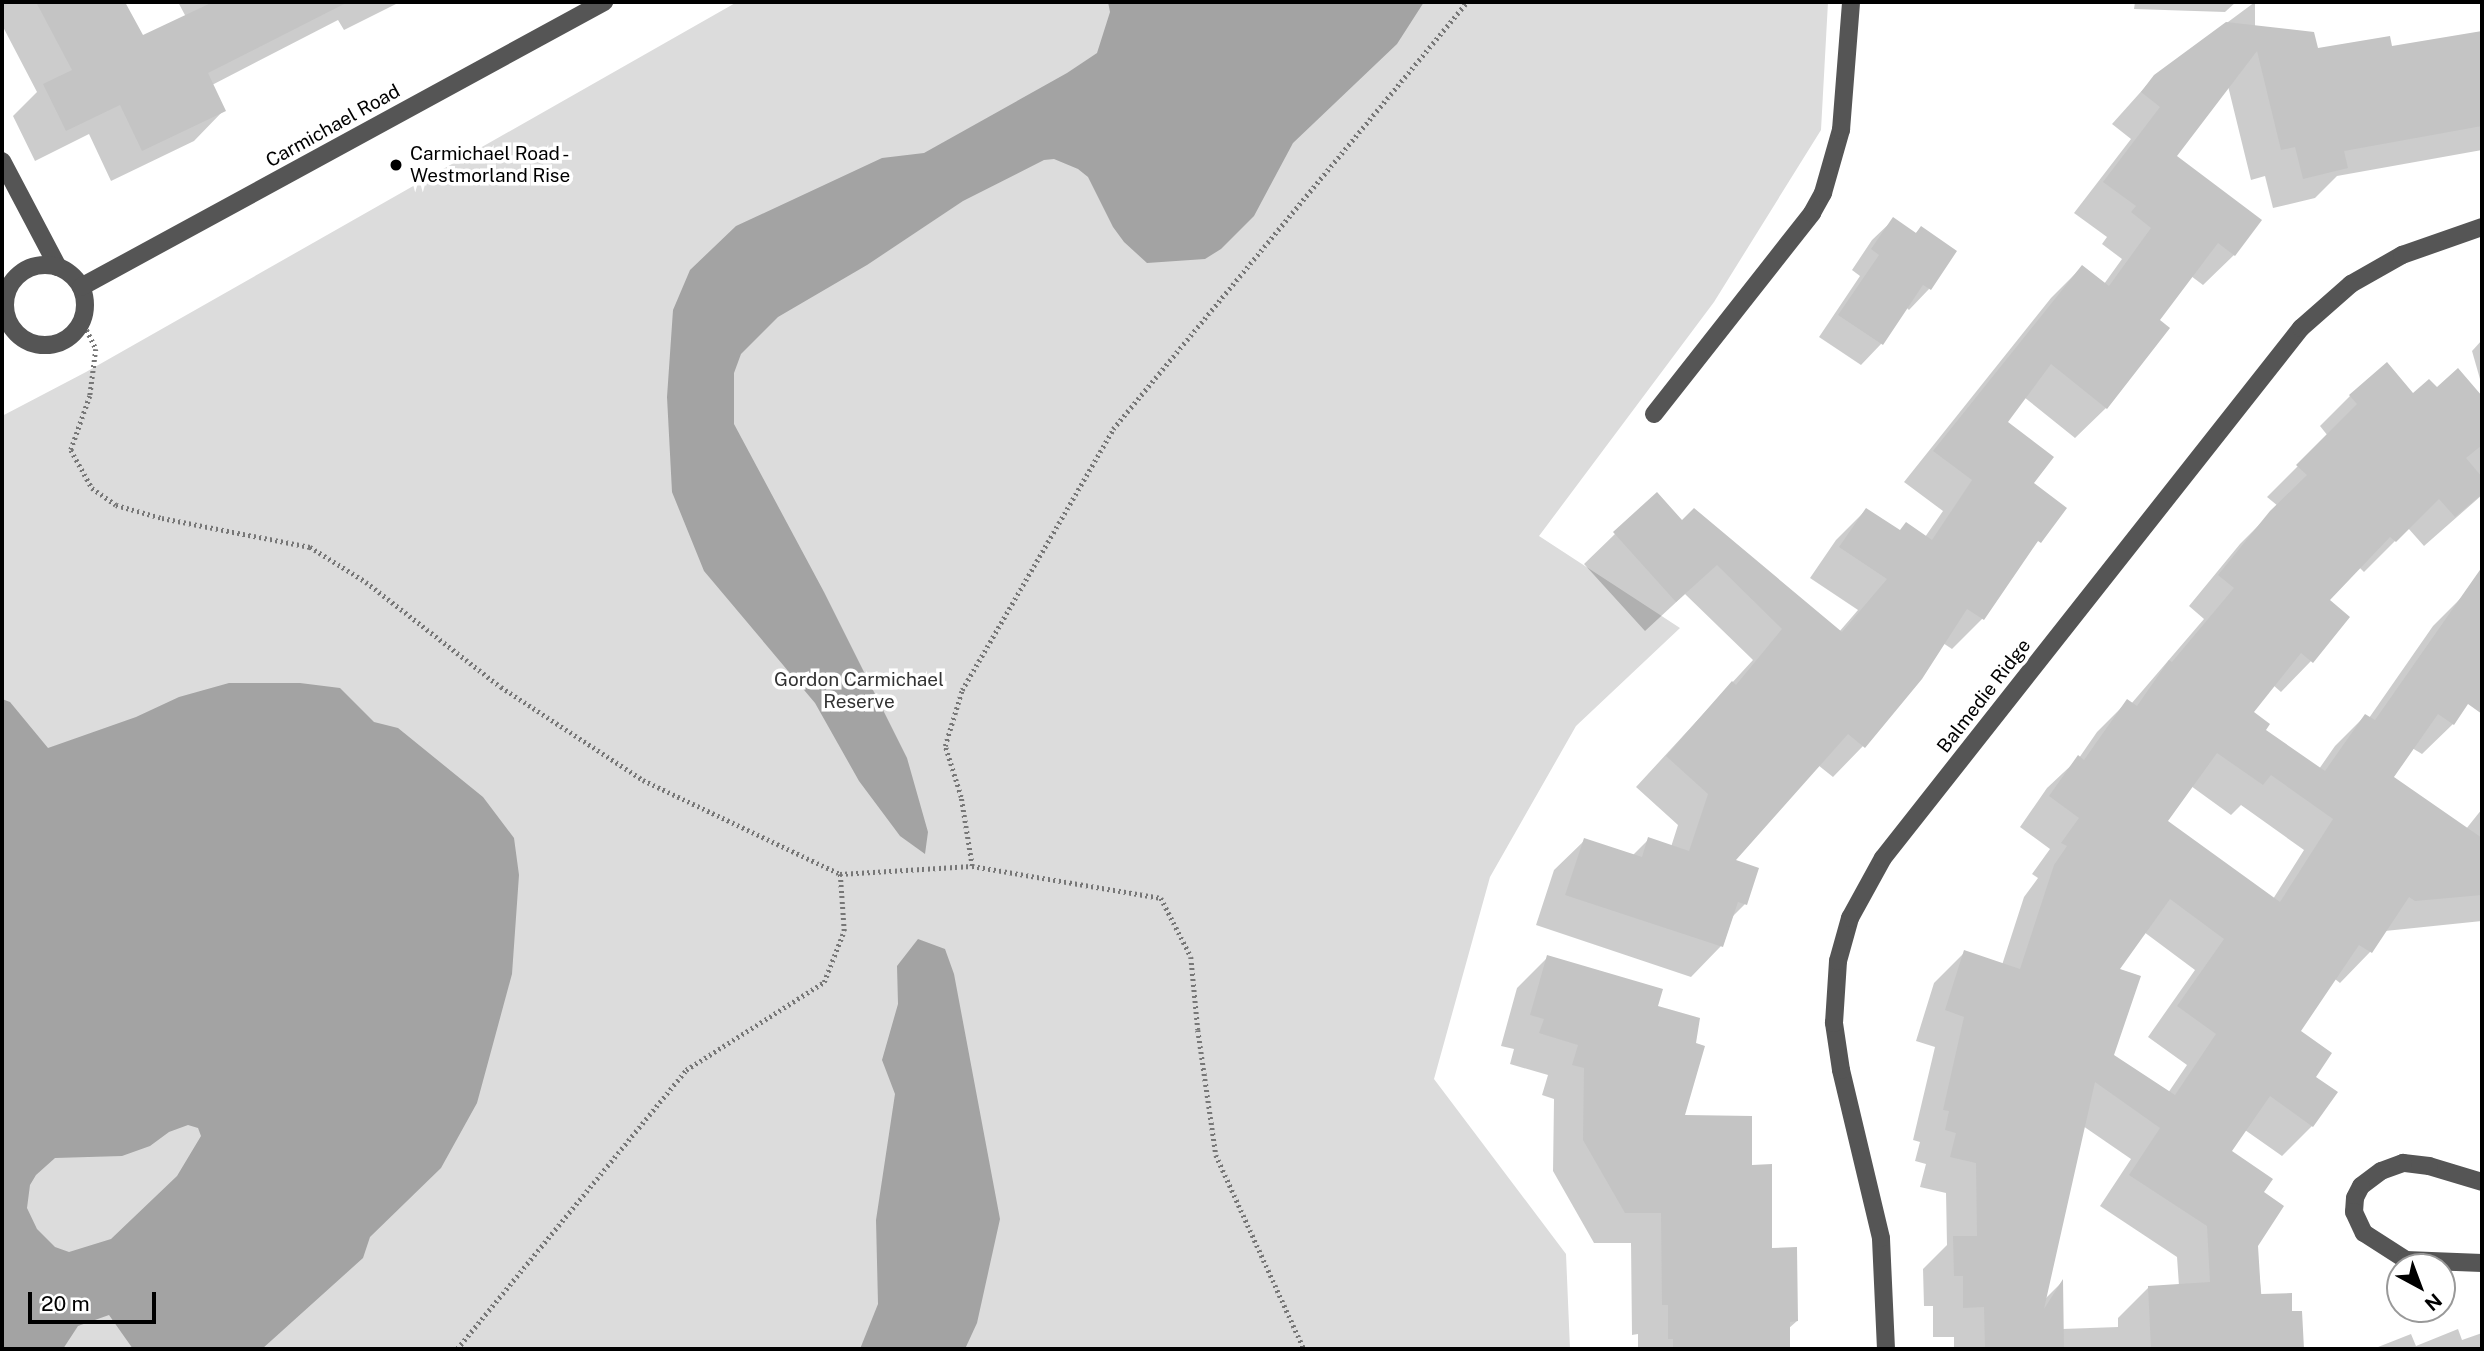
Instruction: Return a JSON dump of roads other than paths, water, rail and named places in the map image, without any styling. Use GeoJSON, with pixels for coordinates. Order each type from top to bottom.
{"type":"FeatureCollection","features":[{"type":"Feature","properties":{"kind":"street","name":"Carmichael Road"},"geometry":{"type":"LineString","coordinates":[[81,287],[604,2]]}},
{"type":"Feature","properties":{"kind":"street"},"geometry":{"type":"LineString","coordinates":[[1654,414],[1812,214],[1823,193],[1841,130],[1851,2]]}},
{"type":"Feature","properties":{"kind":"street"},"geometry":{"type":"LineString","coordinates":[[2,161],[58,267]]}},
{"type":"Feature","properties":{"kind":"street","name":"Balmedie Ridge"},"geometry":{"type":"LineString","coordinates":[[1886,1349],[1881,1238],[1842,1070],[1834,1023],[1838,961],[1857,906],[1883,858],[2301,328],[2361,278],[2402,256],[2482,227]]}},
{"type":"Feature","properties":{"kind":"street"},"geometry":{"type":"LineString","coordinates":[[34,266],[58,267],[68,271],[81,287],[85,310],[82,320],[75,331],[54,344],[29,342],[6,328],[5,284],[34,266]]}},
{"type":"Feature","properties":{"kind":"street"},"geometry":{"type":"LineString","coordinates":[[2482,1182],[2429,1166],[2403,1163],[2381,1171],[2361,1186],[2354,1212],[2364,1233],[2406,1260],[2482,1263]]}},
{"type":"Feature","properties":{"kind":"place","name":"Carmichael Road - Westmorland Rise"},"geometry":{"type":"Point","coordinates":[396,165]}},
{"type":"Feature","properties":{"kind":"park label","name":"Gordon Carmichael Reserve"},"geometry":{"type":"Point","coordinates":[859,691]}}]}
